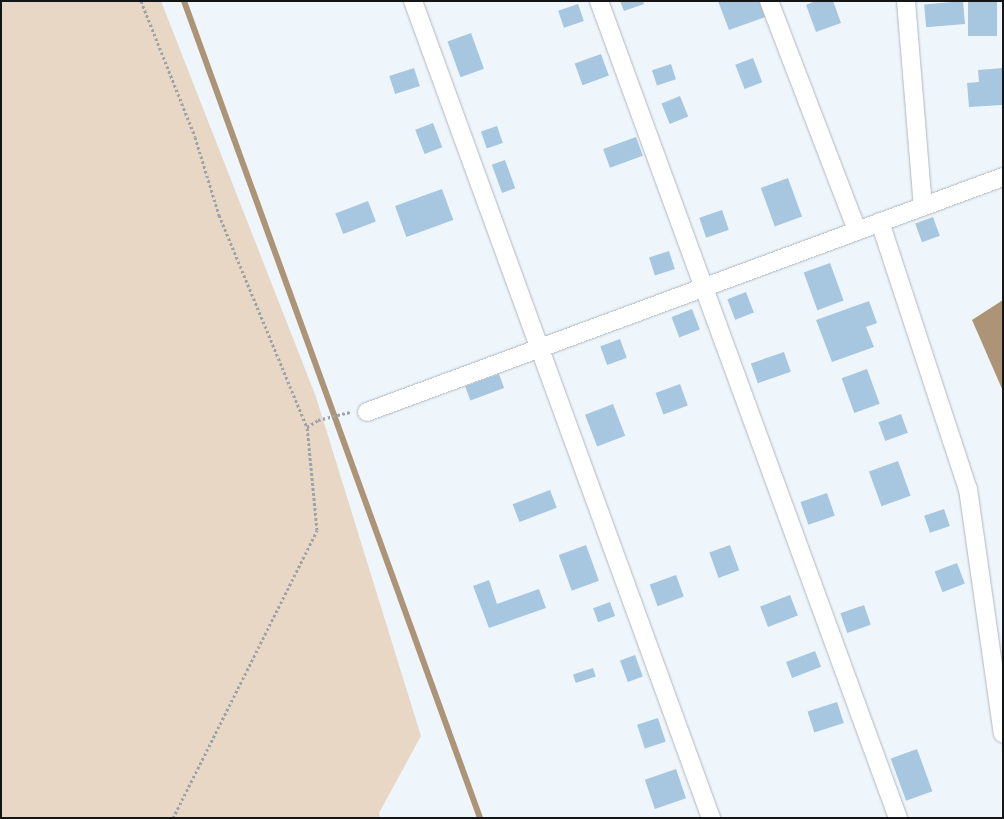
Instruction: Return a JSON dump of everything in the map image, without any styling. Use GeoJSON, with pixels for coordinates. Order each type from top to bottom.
{"type":"FeatureCollection","features":[{"type":"Feature","properties":{"kind":"street"},"geometry":{"type":"LineString","coordinates":[[413,1],[711,818]]}},
{"type":"Feature","properties":{"kind":"street"},"geometry":{"type":"LineString","coordinates":[[599,1],[898,818]]}},
{"type":"Feature","properties":{"kind":"street"},"geometry":{"type":"LineString","coordinates":[[769,1],[857,230]]}},
{"type":"Feature","properties":{"kind":"street"},"geometry":{"type":"LineString","coordinates":[[906,1],[923,206]]}},
{"type":"Feature","properties":{"kind":"street"},"geometry":{"type":"LineString","coordinates":[[367,412],[1003,177]]}},
{"type":"Feature","properties":{"kind":"street"},"geometry":{"type":"LineString","coordinates":[[880,222],[968,489],[1003,734]]}},
{"type":"Feature","properties":{"kind":"path"},"geometry":{"type":"LineString","coordinates":[[141,1],[195,137],[219,215],[307,427],[316,530],[173,818]]}},
{"type":"Feature","properties":{"kind":"path"},"geometry":{"type":"LineString","coordinates":[[307,427],[318,420],[342,413]]}},
{"type":"Feature","properties":{"kind":"shaded area"},"geometry":{"type":"Polygon","coordinates":[[[1,1],[161,1],[316,397],[421,736],[379,813],[380,818],[1,818],[1,1]]]}},
{"type":"Feature","properties":{"kind":"shaded area"},"geometry":{"type":"Polygon","coordinates":[[[1003,300],[1003,391],[972,320],[1003,300]]]}},
{"type":"Feature","properties":{"kind":"building"},"geometry":{"type":"Polygon","coordinates":[[[620,1],[643,1],[644,4],[624,11],[620,1]]]}},
{"type":"Feature","properties":{"kind":"building"},"geometry":{"type":"Polygon","coordinates":[[[718,1],[763,1],[768,16],[729,30],[718,1]]]}},
{"type":"Feature","properties":{"kind":"building"},"geometry":{"type":"Polygon","coordinates":[[[815,1],[833,1],[841,23],[816,32],[806,5],[815,1]]]}},
{"type":"Feature","properties":{"kind":"building"},"geometry":{"type":"Polygon","coordinates":[[[963,1],[965,24],[926,27],[924,4],[963,1]]]}},
{"type":"Feature","properties":{"kind":"building"},"geometry":{"type":"Polygon","coordinates":[[[968,1],[997,1],[997,36],[968,36],[968,1]]]}},
{"type":"Feature","properties":{"kind":"building"},"geometry":{"type":"Polygon","coordinates":[[[578,4],[584,21],[564,28],[558,11],[578,4]]]}},
{"type":"Feature","properties":{"kind":"building"},"geometry":{"type":"Polygon","coordinates":[[[471,33],[484,69],[461,77],[448,42],[471,33]]]}},
{"type":"Feature","properties":{"kind":"building"},"geometry":{"type":"Polygon","coordinates":[[[601,54],[609,76],[583,85],[575,64],[601,54]]]}},
{"type":"Feature","properties":{"kind":"building"},"geometry":{"type":"Polygon","coordinates":[[[753,58],[762,82],[745,89],[735,65],[753,58]]]}},
{"type":"Feature","properties":{"kind":"building"},"geometry":{"type":"Polygon","coordinates":[[[671,64],[676,79],[657,85],[652,70],[671,64]]]}},
{"type":"Feature","properties":{"kind":"building"},"geometry":{"type":"Polygon","coordinates":[[[414,68],[420,86],[395,94],[389,76],[414,68]]]}},
{"type":"Feature","properties":{"kind":"building"},"geometry":{"type":"Polygon","coordinates":[[[1003,68],[1002,105],[969,107],[967,83],[979,82],[978,70],[1003,68]]]}},
{"type":"Feature","properties":{"kind":"building"},"geometry":{"type":"Polygon","coordinates":[[[680,96],[688,116],[670,124],[661,103],[680,96]]]}},
{"type":"Feature","properties":{"kind":"building"},"geometry":{"type":"Polygon","coordinates":[[[433,123],[442,147],[425,154],[415,130],[433,123]]]}},
{"type":"Feature","properties":{"kind":"building"},"geometry":{"type":"Polygon","coordinates":[[[497,126],[503,143],[487,149],[481,132],[497,126]]]}},
{"type":"Feature","properties":{"kind":"building"},"geometry":{"type":"Polygon","coordinates":[[[636,137],[643,156],[610,168],[603,149],[636,137]]]}},
{"type":"Feature","properties":{"kind":"building"},"geometry":{"type":"Polygon","coordinates":[[[505,160],[515,188],[502,193],[492,165],[505,160]]]}},
{"type":"Feature","properties":{"kind":"building"},"geometry":{"type":"Polygon","coordinates":[[[788,178],[802,217],[775,226],[761,188],[788,178]]]}},
{"type":"Feature","properties":{"kind":"building"},"geometry":{"type":"Polygon","coordinates":[[[442,189],[453,220],[406,237],[395,206],[442,189]]]}},
{"type":"Feature","properties":{"kind":"building"},"geometry":{"type":"Polygon","coordinates":[[[368,201],[376,222],[343,234],[335,214],[368,201]]]}},
{"type":"Feature","properties":{"kind":"building"},"geometry":{"type":"Polygon","coordinates":[[[722,210],[729,230],[706,238],[699,218],[722,210]]]}},
{"type":"Feature","properties":{"kind":"building"},"geometry":{"type":"Polygon","coordinates":[[[933,217],[940,236],[922,242],[915,223],[933,217]]]}},
{"type":"Feature","properties":{"kind":"building"},"geometry":{"type":"Polygon","coordinates":[[[669,251],[675,269],[655,276],[649,257],[669,251]]]}},
{"type":"Feature","properties":{"kind":"building"},"geometry":{"type":"Polygon","coordinates":[[[830,263],[844,301],[817,310],[804,273],[830,263]]]}},
{"type":"Feature","properties":{"kind":"building"},"geometry":{"type":"Polygon","coordinates":[[[746,292],[754,313],[735,320],[727,299],[746,292]]]}},
{"type":"Feature","properties":{"kind":"building"},"geometry":{"type":"Polygon","coordinates":[[[869,301],[877,323],[866,327],[874,347],[832,362],[816,320],[869,301]]]}},
{"type":"Feature","properties":{"kind":"building"},"geometry":{"type":"Polygon","coordinates":[[[692,309],[700,330],[679,337],[671,317],[692,309]]]}},
{"type":"Feature","properties":{"kind":"building"},"geometry":{"type":"Polygon","coordinates":[[[620,339],[627,358],[607,365],[600,346],[620,339]]]}},
{"type":"Feature","properties":{"kind":"building"},"geometry":{"type":"Polygon","coordinates":[[[784,352],[791,372],[758,383],[751,363],[784,352]]]}},
{"type":"Feature","properties":{"kind":"building"},"geometry":{"type":"Polygon","coordinates":[[[867,369],[880,404],[854,413],[842,378],[867,369]]]}},
{"type":"Feature","properties":{"kind":"building"},"geometry":{"type":"Polygon","coordinates":[[[499,374],[504,388],[470,400],[465,386],[499,374]]]}},
{"type":"Feature","properties":{"kind":"building"},"geometry":{"type":"Polygon","coordinates":[[[680,384],[688,406],[663,415],[656,393],[680,384]]]}},
{"type":"Feature","properties":{"kind":"building"},"geometry":{"type":"Polygon","coordinates":[[[613,404],[625,436],[597,446],[585,415],[613,404]]]}},
{"type":"Feature","properties":{"kind":"building"},"geometry":{"type":"Polygon","coordinates":[[[901,414],[908,433],[885,441],[878,422],[901,414]]]}},
{"type":"Feature","properties":{"kind":"building"},"geometry":{"type":"Polygon","coordinates":[[[898,461],[911,496],[882,506],[869,472],[898,461]]]}},
{"type":"Feature","properties":{"kind":"building"},"geometry":{"type":"Polygon","coordinates":[[[550,490],[557,508],[519,522],[513,504],[550,490]]]}},
{"type":"Feature","properties":{"kind":"building"},"geometry":{"type":"Polygon","coordinates":[[[827,493],[835,516],[808,525],[801,502],[827,493]]]}},
{"type":"Feature","properties":{"kind":"building"},"geometry":{"type":"Polygon","coordinates":[[[944,509],[950,526],[930,533],[924,516],[944,509]]]}},
{"type":"Feature","properties":{"kind":"building"},"geometry":{"type":"Polygon","coordinates":[[[586,545],[599,581],[572,591],[559,555],[586,545]]]}},
{"type":"Feature","properties":{"kind":"building"},"geometry":{"type":"Polygon","coordinates":[[[730,545],[739,570],[719,578],[709,553],[730,545]]]}},
{"type":"Feature","properties":{"kind":"building"},"geometry":{"type":"Polygon","coordinates":[[[957,563],[965,584],[942,592],[935,572],[957,563]]]}},
{"type":"Feature","properties":{"kind":"building"},"geometry":{"type":"Polygon","coordinates":[[[676,575],[684,597],[658,606],[650,585],[676,575]]]}},
{"type":"Feature","properties":{"kind":"building"},"geometry":{"type":"Polygon","coordinates":[[[489,580],[497,604],[539,589],[546,608],[489,628],[473,586],[489,580]]]}},
{"type":"Feature","properties":{"kind":"building"},"geometry":{"type":"Polygon","coordinates":[[[790,595],[798,616],[768,627],[760,606],[790,595]]]}},
{"type":"Feature","properties":{"kind":"building"},"geometry":{"type":"Polygon","coordinates":[[[610,602],[615,616],[598,622],[593,608],[610,602]]]}},
{"type":"Feature","properties":{"kind":"building"},"geometry":{"type":"Polygon","coordinates":[[[864,605],[871,625],[847,633],[840,613],[864,605]]]}},
{"type":"Feature","properties":{"kind":"building"},"geometry":{"type":"Polygon","coordinates":[[[815,651],[821,667],[792,678],[786,662],[815,651]]]}},
{"type":"Feature","properties":{"kind":"building"},"geometry":{"type":"Polygon","coordinates":[[[635,655],[643,677],[628,682],[620,660],[635,655]]]}},
{"type":"Feature","properties":{"kind":"building"},"geometry":{"type":"Polygon","coordinates":[[[593,668],[596,677],[576,683],[573,674],[593,668]]]}},
{"type":"Feature","properties":{"kind":"building"},"geometry":{"type":"Polygon","coordinates":[[[837,702],[844,723],[814,733],[808,712],[837,702]]]}},
{"type":"Feature","properties":{"kind":"building"},"geometry":{"type":"Polygon","coordinates":[[[658,718],[666,742],[645,749],[637,725],[658,718]]]}},
{"type":"Feature","properties":{"kind":"building"},"geometry":{"type":"Polygon","coordinates":[[[917,749],[932,791],[906,801],[891,759],[917,749]]]}},
{"type":"Feature","properties":{"kind":"building"},"geometry":{"type":"Polygon","coordinates":[[[676,769],[686,798],[655,809],[645,780],[676,769]]]}},
{"type":"Feature","properties":{"kind":"waterway"},"geometry":{"type":"LineString","coordinates":[[184,1],[480,818]]}}]}
